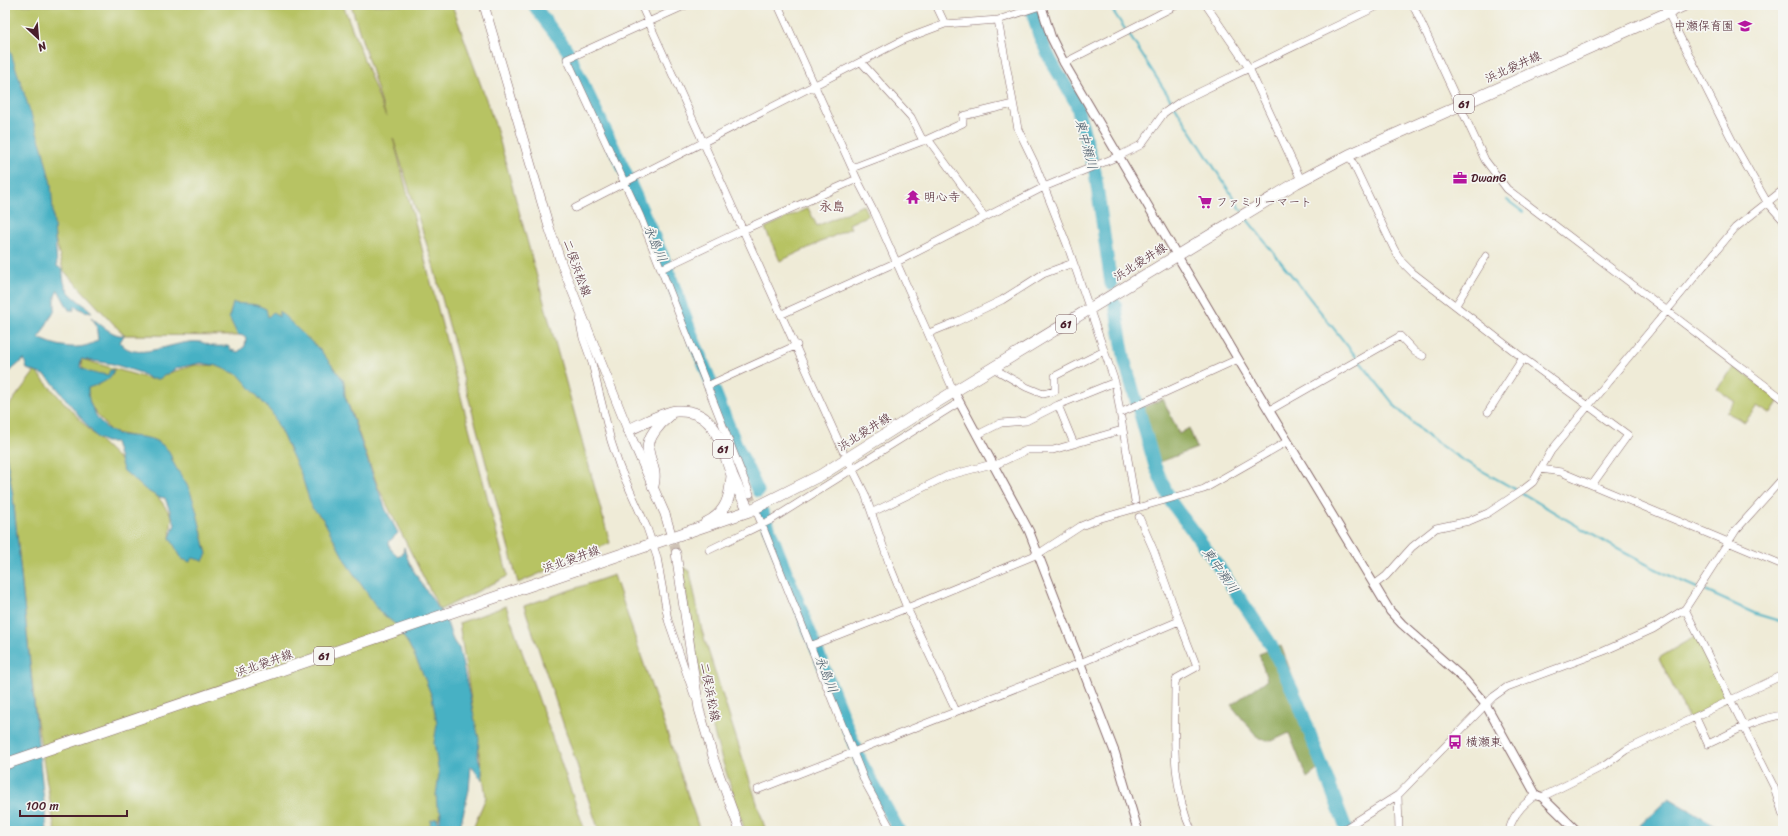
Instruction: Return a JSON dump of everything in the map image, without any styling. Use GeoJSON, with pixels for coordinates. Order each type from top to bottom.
{"type":"FeatureCollection","features":[{"type":"Feature","properties":{"kind":"main road","name":"二俣浜松線"},"geometry":{"type":"LineString","coordinates":[[484,5],[549,226],[582,315],[628,430],[653,486],[670,531]]}},
{"type":"Feature","properties":{"kind":"main road","name":"浜北袋井線"},"geometry":{"type":"LineString","coordinates":[[5,764],[647,547],[684,533],[754,513],[821,474],[1301,180],[1349,155],[1459,106],[1666,9],[1685,5]]}},
{"type":"Feature","properties":{"kind":"main road"},"geometry":{"type":"LineString","coordinates":[[628,430],[676,411]]}},
{"type":"Feature","properties":{"kind":"main road"},"geometry":{"type":"LineString","coordinates":[[653,486],[656,475],[648,448],[652,436],[660,423],[676,411]]}},
{"type":"Feature","properties":{"kind":"main road","name":"61"},"geometry":{"type":"LineString","coordinates":[[676,411],[690,412],[709,422],[719,436],[732,476],[754,513]]}},
{"type":"Feature","properties":{"kind":"main road"},"geometry":{"type":"LineString","coordinates":[[684,533],[710,521],[724,510],[729,500],[732,476]]}},
{"type":"Feature","properties":{"kind":"main road","name":"二俣浜松線"},"geometry":{"type":"LineString","coordinates":[[676,553],[700,709],[714,760],[740,831]]}},
{"type":"Feature","properties":{"kind":"street"},"geometry":{"type":"LineString","coordinates":[[641,5],[844,451]]}},
{"type":"Feature","properties":{"kind":"street"},"geometry":{"type":"LineString","coordinates":[[686,5],[570,57],[589,102],[627,181],[661,269],[710,385],[750,494]]}},
{"type":"Feature","properties":{"kind":"street"},"geometry":{"type":"LineString","coordinates":[[778,5],[857,179],[876,214],[929,333],[958,403],[1029,531],[1115,753],[1138,831]]}},
{"type":"Feature","properties":{"kind":"street"},"geometry":{"type":"LineString","coordinates":[[936,5],[945,24]]}},
{"type":"Feature","properties":{"kind":"street"},"geometry":{"type":"LineString","coordinates":[[575,208],[814,84],[905,39],[945,24],[998,20],[1042,5],[1051,37],[1064,63],[1238,358],[1390,611],[1402,624],[1465,680],[1486,705],[1539,796],[1577,831]]}},
{"type":"Feature","properties":{"kind":"street"},"geometry":{"type":"LineString","coordinates":[[1064,63],[1177,5]]}},
{"type":"Feature","properties":{"kind":"street"},"geometry":{"type":"LineString","coordinates":[[1206,5],[1249,68],[1301,180]]}},
{"type":"Feature","properties":{"kind":"street"},"geometry":{"type":"LineString","coordinates":[[782,314],[897,262],[984,216],[1044,187],[1119,156],[1141,145],[1164,113],[1178,104],[1380,5]]}},
{"type":"Feature","properties":{"kind":"street"},"geometry":{"type":"LineString","coordinates":[[1413,5],[1485,160],[1507,189],[1783,398]]}},
{"type":"Feature","properties":{"kind":"street"},"geometry":{"type":"LineString","coordinates":[[1666,9],[1735,146],[1767,202],[1783,220]]}},
{"type":"Feature","properties":{"kind":"street"},"geometry":{"type":"LineString","coordinates":[[998,20],[1018,129],[1044,187],[1091,309],[1115,382],[1135,501]]}},
{"type":"Feature","properties":{"kind":"street"},"geometry":{"type":"LineString","coordinates":[[861,62],[911,117],[925,140],[984,216]]}},
{"type":"Feature","properties":{"kind":"street"},"geometry":{"type":"LineString","coordinates":[[852,168],[925,140],[963,123],[963,116],[1013,104]]}},
{"type":"Feature","properties":{"kind":"street"},"geometry":{"type":"LineString","coordinates":[[1349,155],[1402,262],[1413,273],[1523,358],[1628,435],[1592,485]]}},
{"type":"Feature","properties":{"kind":"street"},"geometry":{"type":"LineString","coordinates":[[661,269],[743,230],[857,179]]}},
{"type":"Feature","properties":{"kind":"street"},"geometry":{"type":"LineString","coordinates":[[1374,585],[1386,576],[1412,547],[1436,528],[1469,521],[1488,512],[1516,495],[1533,482],[1542,469],[1551,451],[1736,228],[1783,190]]}},
{"type":"Feature","properties":{"kind":"street"},"geometry":{"type":"LineString","coordinates":[[1456,305],[1486,256]]}},
{"type":"Feature","properties":{"kind":"street"},"geometry":{"type":"LineString","coordinates":[[929,333],[1002,300],[1042,274],[1073,263]]}},
{"type":"Feature","properties":{"kind":"street"},"geometry":{"type":"LineString","coordinates":[[582,315],[580,324],[583,338],[592,363],[611,441],[620,468],[647,528],[647,547],[657,557],[668,620],[700,709]]}},
{"type":"Feature","properties":{"kind":"street"},"geometry":{"type":"LineString","coordinates":[[1270,410],[1400,336],[1415,352],[1423,356]]}},
{"type":"Feature","properties":{"kind":"street"},"geometry":{"type":"LineString","coordinates":[[710,385],[797,345]]}},
{"type":"Feature","properties":{"kind":"street"},"geometry":{"type":"LineString","coordinates":[[993,368],[1026,387],[1042,394],[1054,391],[1055,376],[1104,351]]}},
{"type":"Feature","properties":{"kind":"street"},"geometry":{"type":"LineString","coordinates":[[1120,413],[1238,358]]}},
{"type":"Feature","properties":{"kind":"street"},"geometry":{"type":"LineString","coordinates":[[1488,412],[1523,358]]}},
{"type":"Feature","properties":{"kind":"street"},"geometry":{"type":"LineString","coordinates":[[977,435],[1001,423],[1026,421],[1058,405],[1115,382]]}},
{"type":"Feature","properties":{"kind":"street"},"geometry":{"type":"LineString","coordinates":[[709,550],[771,520],[851,467],[958,403]]}},
{"type":"Feature","properties":{"kind":"street"},"geometry":{"type":"LineString","coordinates":[[1058,405],[1074,444]]}},
{"type":"Feature","properties":{"kind":"street"},"geometry":{"type":"LineString","coordinates":[[872,512],[936,480],[993,465],[1027,450],[1053,450],[1122,430]]}},
{"type":"Feature","properties":{"kind":"street"},"geometry":{"type":"LineString","coordinates":[[813,645],[1038,554],[1081,526],[1098,519],[1204,489],[1288,441]]}},
{"type":"Feature","properties":{"kind":"street"},"geometry":{"type":"LineString","coordinates":[[851,467],[872,512],[890,566],[907,608],[956,712]]}},
{"type":"Feature","properties":{"kind":"street"},"geometry":{"type":"LineString","coordinates":[[1542,469],[1561,472],[1783,564]]}},
{"type":"Feature","properties":{"kind":"street"},"geometry":{"type":"LineString","coordinates":[[1342,831],[1398,795],[1493,697],[1507,687],[1604,651],[1653,629],[1685,609],[1745,518],[1783,478]]}},
{"type":"Feature","properties":{"kind":"street"},"geometry":{"type":"LineString","coordinates":[[754,513],[762,524],[813,645],[855,752],[864,782],[892,831]]}},
{"type":"Feature","properties":{"kind":"street"},"geometry":{"type":"LineString","coordinates":[[1138,517],[1154,551],[1179,622],[1197,667],[1177,678],[1175,683],[1176,772],[1178,791],[1192,831]]}},
{"type":"Feature","properties":{"kind":"street"},"geometry":{"type":"LineString","coordinates":[[1685,609],[1780,796],[1783,816]]}},
{"type":"Feature","properties":{"kind":"street"},"geometry":{"type":"LineString","coordinates":[[757,790],[1080,663],[1179,622]]}},
{"type":"Feature","properties":{"kind":"street"},"geometry":{"type":"LineString","coordinates":[[1508,831],[1510,822],[1515,814],[1539,796],[1604,766],[1626,750],[1696,718],[1783,675]]}},
{"type":"Feature","properties":{"kind":"street"},"geometry":{"type":"LineString","coordinates":[[1696,718],[1708,744],[1744,727],[1773,716],[1783,715]]}},
{"type":"Feature","properties":{"kind":"street"},"geometry":{"type":"LineString","coordinates":[[1398,795],[1399,831]]}},
{"type":"Feature","properties":{"kind":"green space"},"geometry":{"type":"Polygon","coordinates":[[[5,5],[343,5],[386,117],[351,5],[452,5],[496,127],[610,543],[518,583],[432,261],[393,138],[508,576],[440,610],[378,487],[337,373],[233,304],[238,336],[124,335],[63,270],[5,35],[5,5]]]}},
{"type":"Feature","properties":{"kind":"green space"},"geometry":{"type":"Polygon","coordinates":[[[863,205],[868,215],[849,224],[851,228],[780,261],[765,228],[808,208],[817,226],[863,205]]]}},
{"type":"Feature","properties":{"kind":"green space"},"geometry":{"type":"Polygon","coordinates":[[[81,359],[150,379],[195,365],[239,366],[300,435],[316,512],[403,603],[443,702],[441,813],[433,831],[55,831],[35,710],[13,496],[5,448],[5,411],[35,371],[97,438],[158,497],[172,516],[170,538],[193,558],[159,442],[111,432],[88,402],[81,359]]]}},
{"type":"Feature","properties":{"kind":"green space"},"geometry":{"type":"Polygon","coordinates":[[[1734,367],[1780,399],[1770,414],[1757,406],[1745,422],[1726,412],[1735,402],[1717,389],[1734,367]]]}},
{"type":"Feature","properties":{"kind":"green space"},"geometry":{"type":"Polygon","coordinates":[[[1163,399],[1179,434],[1189,428],[1197,448],[1160,462],[1142,408],[1163,399]]]}},
{"type":"Feature","properties":{"kind":"green space"},"geometry":{"type":"Polygon","coordinates":[[[681,565],[690,572],[702,631],[766,831],[745,831],[718,747],[702,688],[681,565]]]}},
{"type":"Feature","properties":{"kind":"green space"},"geometry":{"type":"Polygon","coordinates":[[[614,575],[700,831],[599,831],[524,606],[614,575]]]}},
{"type":"Feature","properties":{"kind":"green space"},"geometry":{"type":"Polygon","coordinates":[[[506,606],[585,831],[472,831],[486,797],[459,623],[506,606]]]}},
{"type":"Feature","properties":{"kind":"green space"},"geometry":{"type":"Polygon","coordinates":[[[1697,635],[1726,697],[1725,701],[1689,719],[1659,658],[1697,635]]]}},
{"type":"Feature","properties":{"kind":"green space"},"geometry":{"type":"Polygon","coordinates":[[[1281,646],[1325,764],[1307,778],[1289,733],[1272,741],[1259,739],[1231,705],[1267,680],[1259,654],[1281,646]]]}},
{"type":"Feature","properties":{"kind":"water"},"geometry":{"type":"Polygon","coordinates":[[[5,35],[43,151],[51,184],[57,266],[63,270],[63,278],[68,290],[92,312],[84,311],[75,306],[74,310],[69,310],[58,290],[55,296],[55,309],[39,338],[53,344],[69,347],[91,344],[98,340],[96,324],[91,317],[111,332],[124,335],[120,342],[127,348],[136,351],[146,351],[191,342],[201,342],[214,346],[228,346],[231,350],[238,352],[245,346],[246,338],[241,335],[238,336],[229,317],[233,303],[254,305],[266,309],[268,317],[273,312],[279,317],[279,311],[321,351],[344,381],[345,396],[372,473],[386,510],[398,533],[389,542],[390,548],[398,557],[403,553],[404,547],[411,566],[442,614],[456,645],[459,648],[479,739],[478,757],[482,770],[482,780],[471,766],[469,790],[461,823],[461,831],[429,831],[431,820],[437,818],[439,825],[441,813],[437,806],[436,795],[439,774],[434,743],[437,724],[432,697],[421,669],[409,645],[395,624],[380,612],[347,564],[323,519],[312,508],[301,474],[272,413],[239,375],[217,366],[201,363],[177,368],[159,379],[150,379],[141,373],[113,364],[81,359],[80,367],[89,372],[108,375],[110,370],[114,370],[107,380],[88,388],[89,400],[97,417],[105,427],[122,435],[141,437],[159,442],[169,451],[177,470],[191,494],[207,554],[203,561],[193,558],[190,562],[182,559],[170,538],[175,524],[165,498],[158,497],[146,490],[123,470],[115,442],[106,442],[97,438],[53,383],[46,376],[27,369],[24,359],[5,376],[5,35]]]}},
{"type":"Feature","properties":{"kind":"water"},"geometry":{"type":"Polygon","coordinates":[[[5,448],[13,496],[47,831],[5,831],[5,448]]]}},
{"type":"Feature","properties":{"kind":"water"},"geometry":{"type":"Polygon","coordinates":[[[1669,798],[1724,831],[1640,831],[1637,828],[1669,798]]]}},
{"type":"Feature","properties":{"kind":"waterway","name":"永島川"},"geometry":{"type":"LineString","coordinates":[[534,5],[567,50],[621,163],[663,257],[695,343],[736,444],[758,491]]}},
{"type":"Feature","properties":{"kind":"waterway"},"geometry":{"type":"LineString","coordinates":[[1109,5],[1125,29]]}},
{"type":"Feature","properties":{"kind":"waterway","name":"東中瀬川"},"geometry":{"type":"LineString","coordinates":[[1033,14],[1039,35],[1051,61],[1076,103],[1095,172],[1111,284]]}},
{"type":"Feature","properties":{"kind":"waterway"},"geometry":{"type":"LineString","coordinates":[[1128,33],[1242,211]]}},
{"type":"Feature","properties":{"kind":"waterway"},"geometry":{"type":"LineString","coordinates":[[1507,200],[1523,212]]}},
{"type":"Feature","properties":{"kind":"waterway"},"geometry":{"type":"LineString","coordinates":[[1246,218],[1396,407],[1429,438],[1461,459],[1518,491]]}},
{"type":"Feature","properties":{"kind":"waterway","name":"東中瀬川"},"geometry":{"type":"LineString","coordinates":[[1115,304],[1125,362],[1155,466],[1171,502],[1212,557],[1270,643],[1298,702],[1347,831]]}},
{"type":"Feature","properties":{"kind":"waterway"},"geometry":{"type":"LineString","coordinates":[[1522,493],[1629,555],[1697,588]]}},
{"type":"Feature","properties":{"kind":"waterway","name":"永島川"},"geometry":{"type":"LineString","coordinates":[[763,513],[861,762],[899,831]]}},
{"type":"Feature","properties":{"kind":"waterway"},"geometry":{"type":"LineString","coordinates":[[1701,589],[1756,614],[1783,622]]}},
{"type":"Feature","properties":{"kind":"tunnel"},"geometry":{"type":"LineString","coordinates":[[750,494],[757,511]]}},
{"type":"Feature","properties":{"kind":"tunnel"},"geometry":{"type":"LineString","coordinates":[[670,531],[676,553]]}},
{"type":"Feature","properties":{"kind":"place","name":"中瀬保育園"},"geometry":{"type":"Point","coordinates":[1745,26]}},
{"type":"Feature","properties":{"kind":"place","name":"DwanG"},"geometry":{"type":"Point","coordinates":[1460,178]}},
{"type":"Feature","properties":{"kind":"place","name":"明心寺"},"geometry":{"type":"Point","coordinates":[913,197]}},
{"type":"Feature","properties":{"kind":"place","name":"ファミリーマート"},"geometry":{"type":"Point","coordinates":[1205,202]}},
{"type":"Feature","properties":{"kind":"place","name":"横瀬東"},"geometry":{"type":"Point","coordinates":[1455,742]}},
{"type":"Feature","properties":{"kind":"district","name":"永島"},"geometry":{"type":"Point","coordinates":[832,206]}}]}
